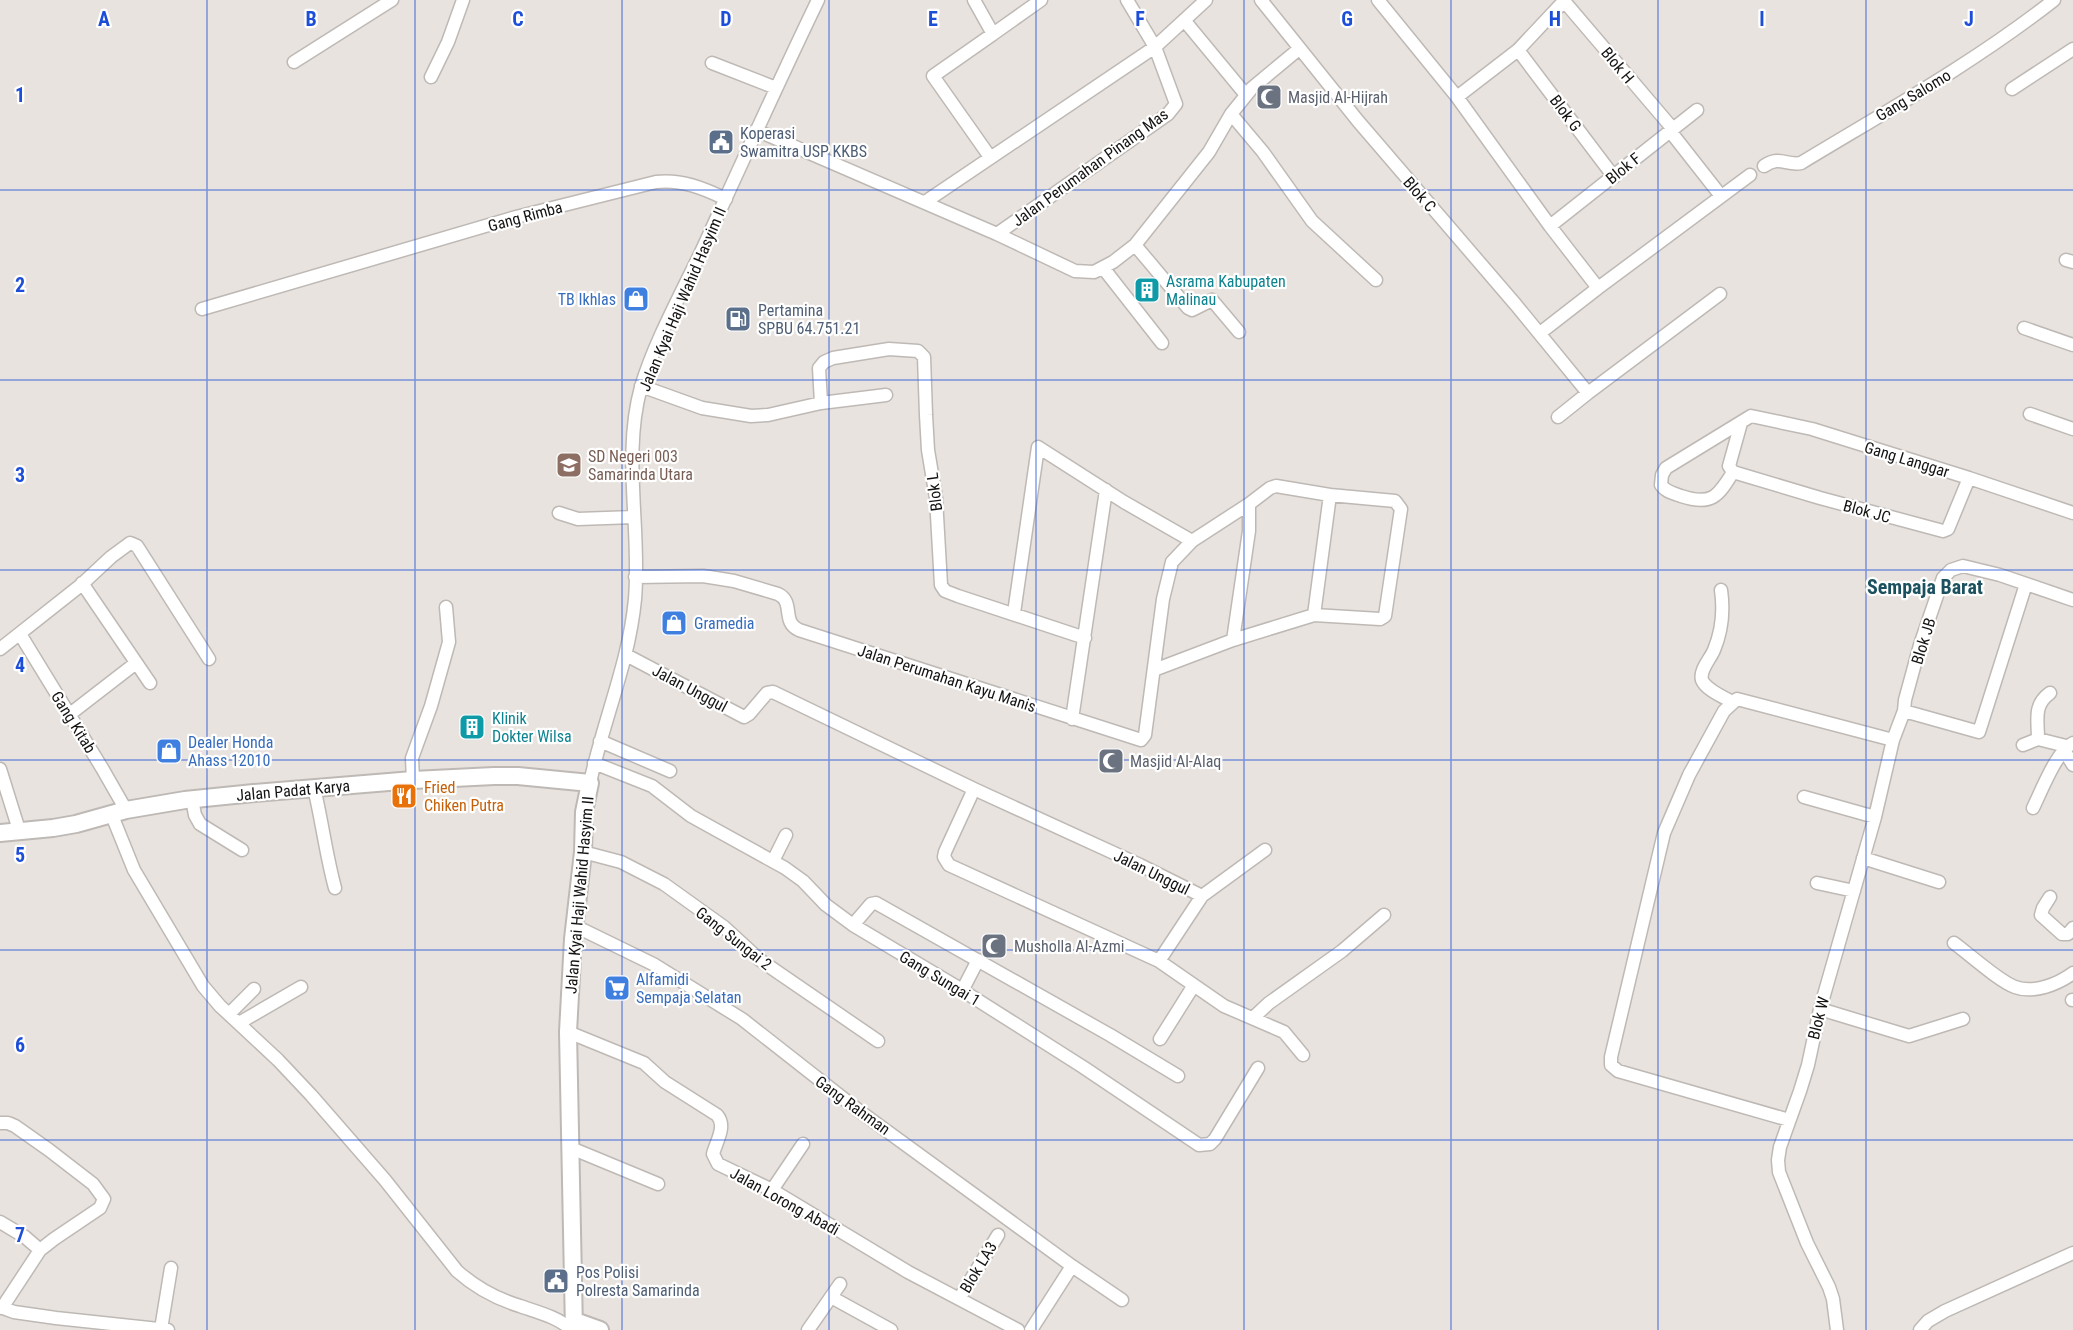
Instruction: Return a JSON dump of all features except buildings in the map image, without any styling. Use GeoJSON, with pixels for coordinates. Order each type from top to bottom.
{"type":"FeatureCollection","features":[{"type":"Feature","properties":{"kind":"main road","name":"Jalan Padat Karya"},"geometry":{"type":"LineString","coordinates":[[0,832],[76,824],[118,812],[192,800],[314,788],[413,780],[518,776],[590,783]]}},
{"type":"Feature","properties":{"kind":"main road","name":"Jalan Kyai Haji Wahid Hasyim II"},"geometry":{"type":"LineString","coordinates":[[572,1326],[568,1032],[575,926],[583,852],[584,812],[590,783]]}},
{"type":"Feature","properties":{"kind":"main road"},"geometry":{"type":"LineString","coordinates":[[572,1326],[600,1330]]}},
{"type":"Feature","properties":{"kind":"street"},"geometry":{"type":"LineString","coordinates":[[294,62],[392,0]]}},
{"type":"Feature","properties":{"kind":"street"},"geometry":{"type":"LineString","coordinates":[[431,77],[448,42],[463,0]]}},
{"type":"Feature","properties":{"kind":"street","name":"Jalan Kyai Haji Wahid Hasyim II"},"geometry":{"type":"LineString","coordinates":[[590,783],[626,655],[635,598],[633,432],[642,387],[655,352],[818,0]]}},
{"type":"Feature","properties":{"kind":"street"},"geometry":{"type":"LineString","coordinates":[[974,0],[993,34]]}},
{"type":"Feature","properties":{"kind":"street"},"geometry":{"type":"LineString","coordinates":[[990,157],[933,76],[1041,0]]}},
{"type":"Feature","properties":{"kind":"street","name":"Jalan Perumahan Pinang Mas"},"geometry":{"type":"LineString","coordinates":[[997,234],[1172,110],[1176,101],[1155,47],[1127,0]]}},
{"type":"Feature","properties":{"kind":"street"},"geometry":{"type":"LineString","coordinates":[[925,202],[1155,47],[1206,0]]}},
{"type":"Feature","properties":{"kind":"street","name":"Blok C"},"geometry":{"type":"LineString","coordinates":[[1262,0],[1365,129],[1540,333],[1585,389]]}},
{"type":"Feature","properties":{"kind":"street"},"geometry":{"type":"LineString","coordinates":[[1378,0],[1457,97],[1598,288]]}},
{"type":"Feature","properties":{"kind":"street"},"geometry":{"type":"LineString","coordinates":[[1457,97],[1518,50],[1564,0]]}},
{"type":"Feature","properties":{"kind":"street","name":"Blok H"},"geometry":{"type":"LineString","coordinates":[[1564,0],[1672,130],[1721,196]]}},
{"type":"Feature","properties":{"kind":"street","name":"Gang Salomo"},"geometry":{"type":"LineString","coordinates":[[1764,166],[1772,161],[1801,163],[1953,72],[2054,0]]}},
{"type":"Feature","properties":{"kind":"street"},"geometry":{"type":"LineString","coordinates":[[1184,20],[1246,95]]}},
{"type":"Feature","properties":{"kind":"street"},"geometry":{"type":"LineString","coordinates":[[756,130],[925,202],[1075,271],[1094,272],[1104,269],[1135,245],[1209,152],[1231,114],[1246,95],[1299,49]]}},
{"type":"Feature","properties":{"kind":"street"},"geometry":{"type":"LineString","coordinates":[[2012,89],[2073,49]]}},
{"type":"Feature","properties":{"kind":"street","name":"Blok G"},"geometry":{"type":"LineString","coordinates":[[1518,50],[1614,177]]}},
{"type":"Feature","properties":{"kind":"street"},"geometry":{"type":"LineString","coordinates":[[712,63],[776,88]]}},
{"type":"Feature","properties":{"kind":"street","name":"Blok F"},"geometry":{"type":"LineString","coordinates":[[1550,226],[1697,110]]}},
{"type":"Feature","properties":{"kind":"street"},"geometry":{"type":"LineString","coordinates":[[1231,114],[1263,152],[1312,221],[1376,280]]}},
{"type":"Feature","properties":{"kind":"street"},"geometry":{"type":"LineString","coordinates":[[1540,333],[1750,175]]}},
{"type":"Feature","properties":{"kind":"street","name":"Gang Rimba"},"geometry":{"type":"LineString","coordinates":[[202,309],[516,217],[656,182],[676,181],[708,190],[726,199]]}},
{"type":"Feature","properties":{"kind":"street"},"geometry":{"type":"LineString","coordinates":[[1135,245],[1188,308],[1192,310],[1212,300],[1239,332]]}},
{"type":"Feature","properties":{"kind":"street"},"geometry":{"type":"LineString","coordinates":[[1104,269],[1162,344]]}},
{"type":"Feature","properties":{"kind":"street"},"geometry":{"type":"LineString","coordinates":[[1558,417],[1585,389],[1720,294]]}},
{"type":"Feature","properties":{"kind":"street"},"geometry":{"type":"LineString","coordinates":[[2024,328],[2073,345]]}},
{"type":"Feature","properties":{"kind":"street","name":"Blok L"},"geometry":{"type":"LineString","coordinates":[[821,403],[819,368],[824,362],[833,358],[889,349],[912,350],[922,354],[924,357],[928,450],[936,498],[941,585],[945,591],[958,596],[1014,613]]}},
{"type":"Feature","properties":{"kind":"street"},"geometry":{"type":"LineString","coordinates":[[642,387],[702,408],[751,416],[768,415],[821,403],[886,395]]}},
{"type":"Feature","properties":{"kind":"street"},"geometry":{"type":"LineString","coordinates":[[2030,414],[2073,429]]}},
{"type":"Feature","properties":{"kind":"street","name":"Gang Langgar"},"geometry":{"type":"LineString","coordinates":[[1741,423],[1751,416],[1812,429],[2073,513]]}},
{"type":"Feature","properties":{"kind":"street"},"geometry":{"type":"LineString","coordinates":[[1741,423],[1730,466],[1733,472],[1721,492],[1708,500],[1697,501],[1668,492],[1661,485],[1662,475],[1666,468],[1741,423]]}},
{"type":"Feature","properties":{"kind":"street"},"geometry":{"type":"LineString","coordinates":[[1085,638],[1014,613],[1038,447],[1192,541]]}},
{"type":"Feature","properties":{"kind":"street","name":"Blok JC"},"geometry":{"type":"LineString","coordinates":[[1733,472],[1943,531],[1948,528],[1969,478]]}},
{"type":"Feature","properties":{"kind":"street","name":"Jalan Perumahan Kayu Manis"},"geometry":{"type":"LineString","coordinates":[[635,577],[704,576],[734,581],[778,594],[786,600],[788,620],[794,628],[1141,740],[1145,735],[1163,599],[1172,562],[1192,541],[1276,486],[1330,495],[1395,501],[1401,509],[1387,614],[1380,618],[1314,615]]}},
{"type":"Feature","properties":{"kind":"street"},"geometry":{"type":"LineString","coordinates":[[1072,719],[1106,490]]}},
{"type":"Feature","properties":{"kind":"street"},"geometry":{"type":"LineString","coordinates":[[1154,670],[1233,640],[1314,615],[1330,495]]}},
{"type":"Feature","properties":{"kind":"street"},"geometry":{"type":"LineString","coordinates":[[1233,640],[1249,531],[1249,504]]}},
{"type":"Feature","properties":{"kind":"street"},"geometry":{"type":"LineString","coordinates":[[559,513],[578,519],[634,517]]}},
{"type":"Feature","properties":{"kind":"street"},"geometry":{"type":"LineString","coordinates":[[0,649],[130,543],[134,544],[176,605],[209,659]]}},
{"type":"Feature","properties":{"kind":"street","name":"Blok JB"},"geometry":{"type":"LineString","coordinates":[[1905,706],[1920,645],[1946,574],[1951,570],[1963,566],[2073,600]]}},
{"type":"Feature","properties":{"kind":"street"},"geometry":{"type":"LineString","coordinates":[[82,583],[150,683]]}},
{"type":"Feature","properties":{"kind":"street"},"geometry":{"type":"LineString","coordinates":[[1905,706],[1979,732],[2026,584]]}},
{"type":"Feature","properties":{"kind":"street"},"geometry":{"type":"LineString","coordinates":[[1721,590],[1723,606],[1720,635],[1713,654],[1702,672],[1702,680],[1707,686],[1732,702]]}},
{"type":"Feature","properties":{"kind":"street"},"geometry":{"type":"LineString","coordinates":[[413,780],[412,758],[450,642],[446,607]]}},
{"type":"Feature","properties":{"kind":"street","name":"Gang Kitab"},"geometry":{"type":"LineString","coordinates":[[20,634],[70,714],[118,812],[124,848],[144,888],[203,986],[311,1095],[386,1180],[457,1271],[491,1295],[572,1326]]}},
{"type":"Feature","properties":{"kind":"street","name":"Jalan Unggul"},"geometry":{"type":"LineString","coordinates":[[626,655],[744,717],[767,693],[773,692],[1203,896],[1159,961]]}},
{"type":"Feature","properties":{"kind":"street"},"geometry":{"type":"LineString","coordinates":[[70,714],[136,663]]}},
{"type":"Feature","properties":{"kind":"street"},"geometry":{"type":"LineString","coordinates":[[2038,739],[2040,700],[2050,693]]}},
{"type":"Feature","properties":{"kind":"street"},"geometry":{"type":"LineString","coordinates":[[1789,1120],[1618,1071],[1611,1062],[1664,833],[1689,775],[1724,711],[1737,699],[1893,740]]}},
{"type":"Feature","properties":{"kind":"street","name":"Blok W"},"geometry":{"type":"LineString","coordinates":[[1837,1330],[1829,1287],[1807,1243],[1779,1172],[1778,1160],[1780,1147],[1808,1065],[1820,1009],[1875,817],[1893,740],[1905,706]]}},
{"type":"Feature","properties":{"kind":"street"},"geometry":{"type":"LineString","coordinates":[[2023,745],[2038,739],[2068,746]]}},
{"type":"Feature","properties":{"kind":"street"},"geometry":{"type":"LineString","coordinates":[[600,741],[670,771]]}},
{"type":"Feature","properties":{"kind":"street"},"geometry":{"type":"LineString","coordinates":[[2068,746],[2073,765]]}},
{"type":"Feature","properties":{"kind":"street"},"geometry":{"type":"LineString","coordinates":[[2033,808],[2068,746]]}},
{"type":"Feature","properties":{"kind":"street","name":"Gang Sungai 1"},"geometry":{"type":"LineString","coordinates":[[594,764],[652,786],[692,816],[773,861],[803,881],[826,905],[853,925],[1111,1085],[1199,1145],[1210,1144],[1215,1139],[1258,1068]]}},
{"type":"Feature","properties":{"kind":"street"},"geometry":{"type":"LineString","coordinates":[[0,769],[19,830]]}},
{"type":"Feature","properties":{"kind":"street"},"geometry":{"type":"LineString","coordinates":[[314,788],[325,851],[335,888]]}},
{"type":"Feature","properties":{"kind":"street"},"geometry":{"type":"LineString","coordinates":[[974,789],[945,852],[944,857],[949,865],[1159,961],[1224,1006],[1284,1032],[1303,1055]]}},
{"type":"Feature","properties":{"kind":"street"},"geometry":{"type":"LineString","coordinates":[[1804,797],[1875,817]]}},
{"type":"Feature","properties":{"kind":"street"},"geometry":{"type":"LineString","coordinates":[[192,800],[195,815],[200,824],[242,850]]}},
{"type":"Feature","properties":{"kind":"street"},"geometry":{"type":"LineString","coordinates":[[773,861],[786,835]]}},
{"type":"Feature","properties":{"kind":"street"},"geometry":{"type":"LineString","coordinates":[[1203,896],[1265,850]]}},
{"type":"Feature","properties":{"kind":"street","name":"Gang Sungai 2"},"geometry":{"type":"LineString","coordinates":[[583,852],[621,862],[664,884],[724,927],[748,950],[776,971],[878,1041]]}},
{"type":"Feature","properties":{"kind":"street"},"geometry":{"type":"LineString","coordinates":[[1863,858],[1939,882]]}},
{"type":"Feature","properties":{"kind":"street"},"geometry":{"type":"LineString","coordinates":[[1817,883],[1854,891]]}},
{"type":"Feature","properties":{"kind":"street"},"geometry":{"type":"LineString","coordinates":[[2050,897],[2041,915],[2062,934],[2068,934],[2073,928]]}},
{"type":"Feature","properties":{"kind":"street"},"geometry":{"type":"LineString","coordinates":[[853,925],[871,904],[876,903],[1178,1076]]}},
{"type":"Feature","properties":{"kind":"street"},"geometry":{"type":"LineString","coordinates":[[1253,1018],[1269,1003],[1342,951],[1384,915]]}},
{"type":"Feature","properties":{"kind":"street","name":"Gang Rahman"},"geometry":{"type":"LineString","coordinates":[[575,926],[655,965],[742,1019],[858,1110],[1122,1300]]}},
{"type":"Feature","properties":{"kind":"street"},"geometry":{"type":"LineString","coordinates":[[1954,943],[2014,987],[2027,989],[2052,985],[2062,982],[2073,973]]}},
{"type":"Feature","properties":{"kind":"street"},"geometry":{"type":"LineString","coordinates":[[962,991],[978,960]]}},
{"type":"Feature","properties":{"kind":"street"},"geometry":{"type":"LineString","coordinates":[[1160,1039],[1194,985]]}},
{"type":"Feature","properties":{"kind":"street"},"geometry":{"type":"LineString","coordinates":[[239,1023],[301,987]]}},
{"type":"Feature","properties":{"kind":"street"},"geometry":{"type":"LineString","coordinates":[[229,1014],[254,989]]}},
{"type":"Feature","properties":{"kind":"street"},"geometry":{"type":"LineString","coordinates":[[1820,1009],[1909,1036],[1963,1019]]}},
{"type":"Feature","properties":{"kind":"street","name":"Jalan Lorong Abadi"},"geometry":{"type":"LineString","coordinates":[[568,1032],[644,1063],[665,1082],[721,1119],[722,1127],[713,1154],[715,1160],[725,1168],[772,1190],[908,1272],[1018,1330]]}},
{"type":"Feature","properties":{"kind":"street"},"geometry":{"type":"LineString","coordinates":[[0,1123],[15,1126],[49,1150],[93,1184],[104,1199],[100,1208],[40,1250],[2,1310],[55,1324],[165,1330],[171,1268]]}},
{"type":"Feature","properties":{"kind":"street"},"geometry":{"type":"LineString","coordinates":[[772,1190],[803,1144]]}},
{"type":"Feature","properties":{"kind":"street"},"geometry":{"type":"LineString","coordinates":[[571,1148],[658,1184]]}},
{"type":"Feature","properties":{"kind":"street"},"geometry":{"type":"LineString","coordinates":[[0,1222],[25,1237],[40,1250]]}},
{"type":"Feature","properties":{"kind":"street","name":"Blok LA3"},"geometry":{"type":"LineString","coordinates":[[959,1299],[998,1235]]}},
{"type":"Feature","properties":{"kind":"street"},"geometry":{"type":"LineString","coordinates":[[1920,1330],[1928,1321],[1945,1311],[2073,1252]]}},
{"type":"Feature","properties":{"kind":"street"},"geometry":{"type":"LineString","coordinates":[[1031,1330],[1072,1266]]}},
{"type":"Feature","properties":{"kind":"street"},"geometry":{"type":"LineString","coordinates":[[808,1330],[840,1284]]}},
{"type":"Feature","properties":{"kind":"street"},"geometry":{"type":"LineString","coordinates":[[831,1297],[891,1330]]}},
{"type":"Feature","properties":{"kind":"place","name":"Masjid Al-Hijrah"},"geometry":{"type":"Point","coordinates":[1269,97]}},
{"type":"Feature","properties":{"kind":"place","name":"Koperasi Swamitra USP KKBS"},"geometry":{"type":"Point","coordinates":[721,142]}},
{"type":"Feature","properties":{"kind":"place","name":"Asrama Kabupaten Malinau"},"geometry":{"type":"Point","coordinates":[1147,290]}},
{"type":"Feature","properties":{"kind":"place","name":"TB Ikhlas"},"geometry":{"type":"Point","coordinates":[636,299]}},
{"type":"Feature","properties":{"kind":"place","name":"Pertamina SPBU 64.751.21"},"geometry":{"type":"Point","coordinates":[738,319]}},
{"type":"Feature","properties":{"kind":"place","name":"SD Negeri 003 Samarinda Utara"},"geometry":{"type":"Point","coordinates":[569,465]}},
{"type":"Feature","properties":{"kind":"place","name":"Gramedia"},"geometry":{"type":"Point","coordinates":[674,623]}},
{"type":"Feature","properties":{"kind":"place","name":"Klinik Dokter Wilsa"},"geometry":{"type":"Point","coordinates":[472,727]}},
{"type":"Feature","properties":{"kind":"place","name":"Dealer Honda Ahass 12010"},"geometry":{"type":"Point","coordinates":[169,751]}},
{"type":"Feature","properties":{"kind":"place","name":"Masjid Al-Alaq"},"geometry":{"type":"Point","coordinates":[1111,761]}},
{"type":"Feature","properties":{"kind":"place","name":"Fried Chiken Putra"},"geometry":{"type":"Point","coordinates":[404,796]}},
{"type":"Feature","properties":{"kind":"place","name":"Musholla Al-Azmi"},"geometry":{"type":"Point","coordinates":[994,946]}},
{"type":"Feature","properties":{"kind":"place","name":"Alfamidi Sempaja Selatan"},"geometry":{"type":"Point","coordinates":[617,988]}},
{"type":"Feature","properties":{"kind":"place","name":"Pos Polisi Polresta Samarinda"},"geometry":{"type":"Point","coordinates":[556,1281]}},
{"type":"Feature","properties":{"kind":"district","name":"Sempaja Barat"},"geometry":{"type":"Point","coordinates":[1925,587]}}]}
